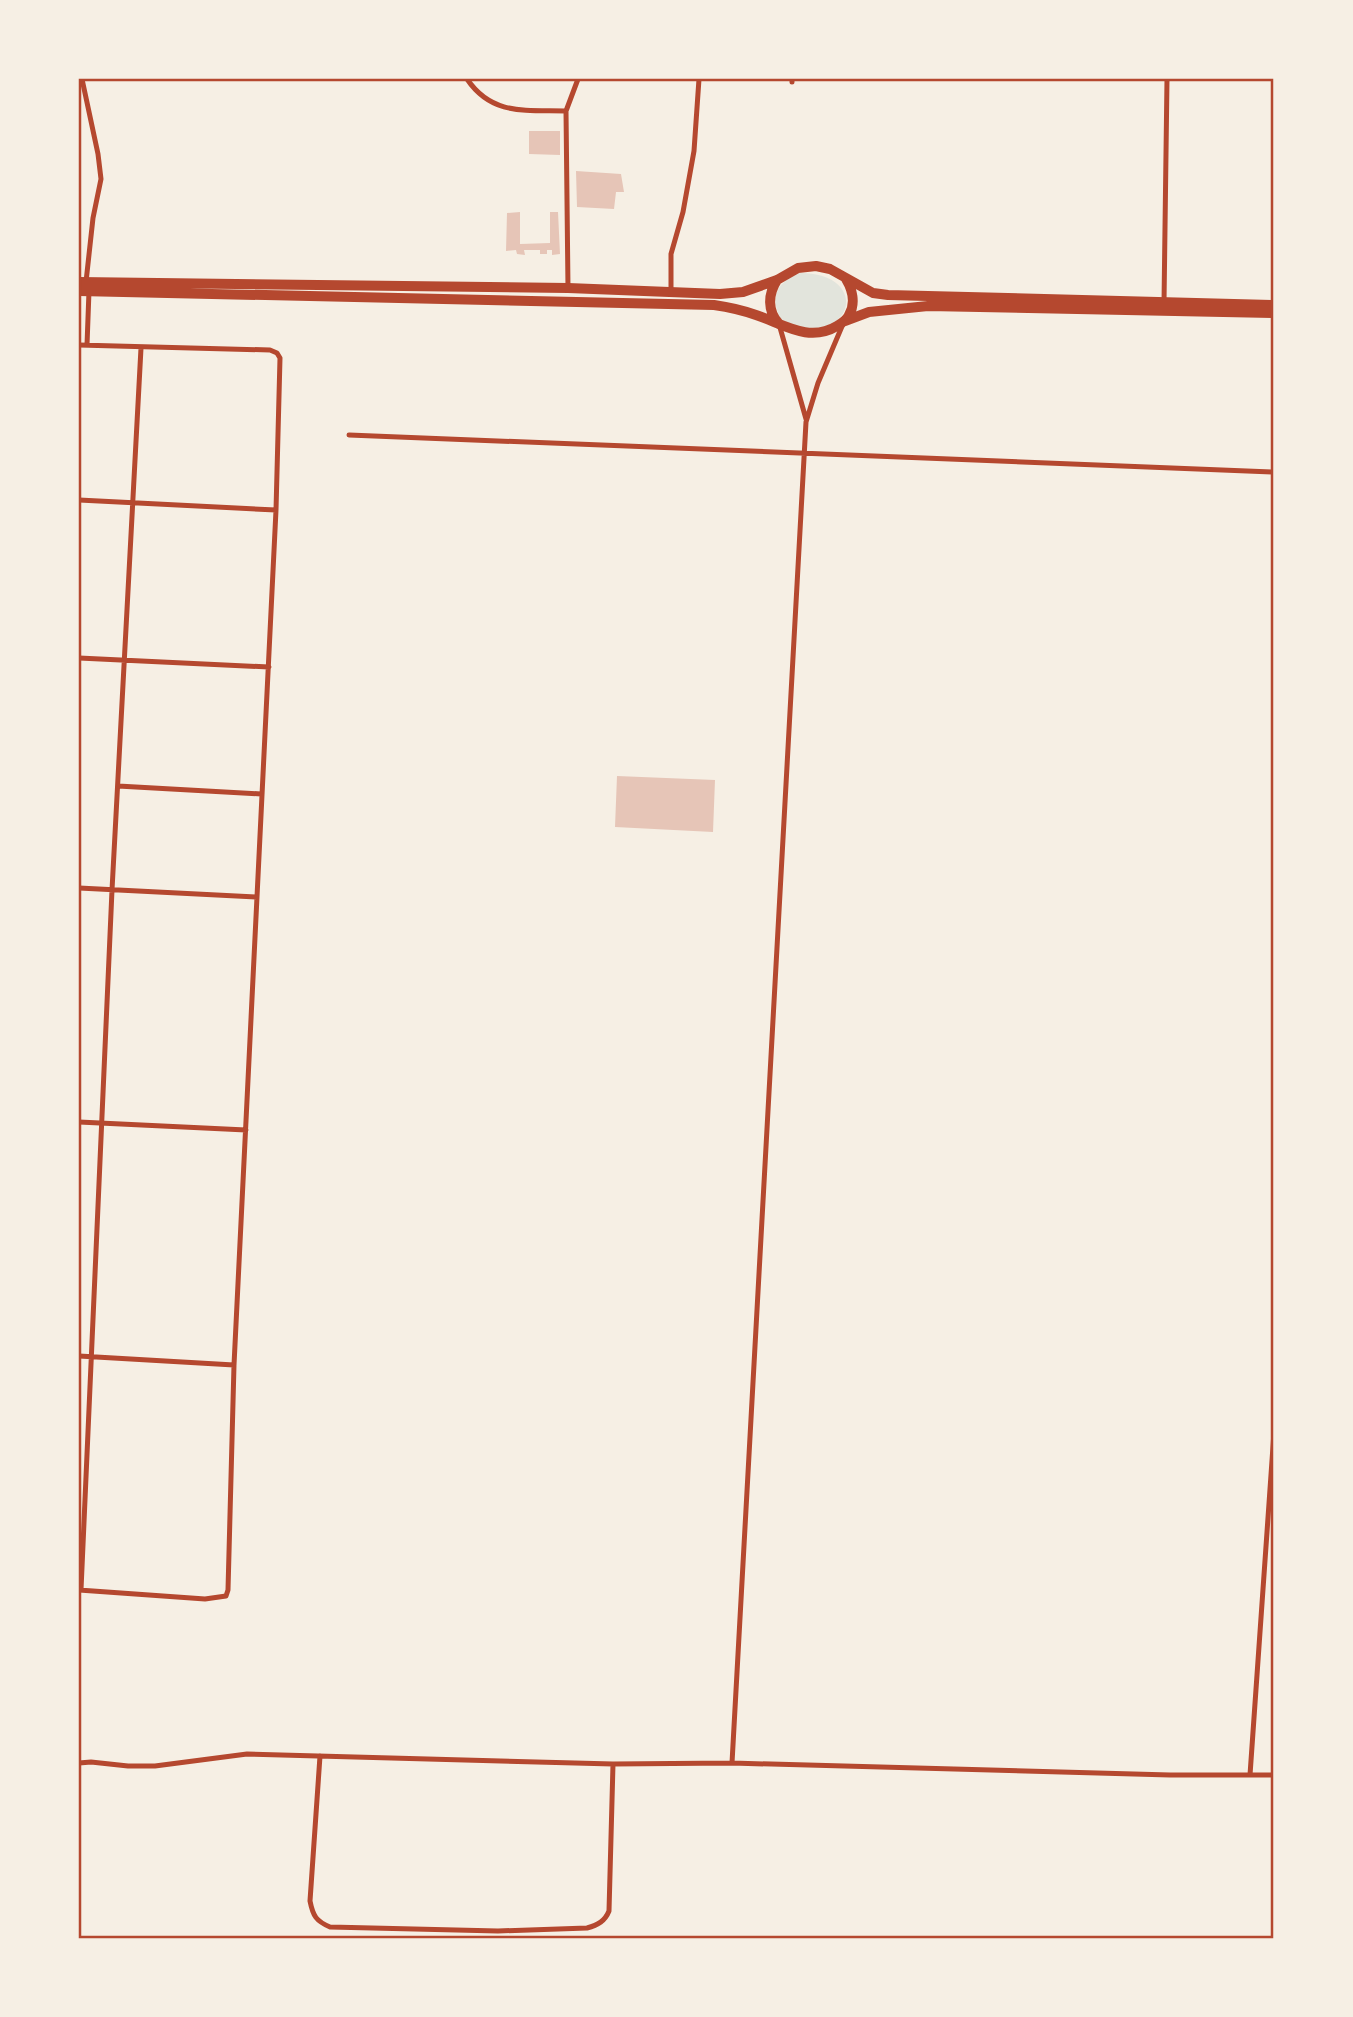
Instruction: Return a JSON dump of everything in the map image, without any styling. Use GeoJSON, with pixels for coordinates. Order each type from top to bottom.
{"type":"FeatureCollection","features":[{"type":"Feature","properties":{"kind":"highway"},"geometry":{"type":"LineString","coordinates":[[83,286],[568,288],[743,292],[778,280],[798,268],[816,266],[830,269],[873,293],[918,298],[1274,305]]}},
{"type":"Feature","properties":{"kind":"highway"},"geometry":{"type":"LineString","coordinates":[[844,321],[852,309],[853,298],[845,279]]}},
{"type":"Feature","properties":{"kind":"highway"},"geometry":{"type":"LineString","coordinates":[[778,280],[772,289],[770,300],[771,312],[779,324]]}},
{"type":"Feature","properties":{"kind":"highway"},"geometry":{"type":"LineString","coordinates":[[83,286],[713,305],[735,308],[808,334],[825,331],[844,321],[882,310],[928,306],[1274,313]]}},
{"type":"Feature","properties":{"kind":"street"},"geometry":{"type":"LineString","coordinates":[[82,79],[101,179],[83,286],[87,345]]}},
{"type":"Feature","properties":{"kind":"street"},"geometry":{"type":"LineString","coordinates":[[467,79],[481,97],[491,103],[521,109],[566,111]]}},
{"type":"Feature","properties":{"kind":"street"},"geometry":{"type":"LineString","coordinates":[[568,288],[566,111],[578,79]]}},
{"type":"Feature","properties":{"kind":"street"},"geometry":{"type":"LineString","coordinates":[[671,292],[671,254],[685,202],[694,151],[699,79]]}},
{"type":"Feature","properties":{"kind":"street"},"geometry":{"type":"LineString","coordinates":[[1164,303],[1167,79]]}},
{"type":"Feature","properties":{"kind":"street"},"geometry":{"type":"LineString","coordinates":[[732,1763],[806,422],[818,383],[844,321]]}},
{"type":"Feature","properties":{"kind":"street"},"geometry":{"type":"LineString","coordinates":[[779,324],[806,422]]}},
{"type":"Feature","properties":{"kind":"street"},"geometry":{"type":"LineString","coordinates":[[79,345],[270,350],[280,358],[269,667],[234,1365],[229,1567],[226,1596],[205,1599],[80,1590],[111,890],[141,348]]}},
{"type":"Feature","properties":{"kind":"street"},"geometry":{"type":"LineString","coordinates":[[349,435],[1274,472]]}},
{"type":"Feature","properties":{"kind":"street"},"geometry":{"type":"LineString","coordinates":[[79,500],[276,510]]}},
{"type":"Feature","properties":{"kind":"street"},"geometry":{"type":"LineString","coordinates":[[79,657],[269,667]]}},
{"type":"Feature","properties":{"kind":"street"},"geometry":{"type":"LineString","coordinates":[[118,786],[261,794]]}},
{"type":"Feature","properties":{"kind":"street"},"geometry":{"type":"LineString","coordinates":[[79,888],[257,897]]}},
{"type":"Feature","properties":{"kind":"street"},"geometry":{"type":"LineString","coordinates":[[79,1122],[246,1130]]}},
{"type":"Feature","properties":{"kind":"street"},"geometry":{"type":"LineString","coordinates":[[79,1356],[234,1365]]}},
{"type":"Feature","properties":{"kind":"street"},"geometry":{"type":"LineString","coordinates":[[1250,1775],[1274,1432]]}},
{"type":"Feature","properties":{"kind":"street"},"geometry":{"type":"LineString","coordinates":[[79,1763],[155,1766],[247,1754],[613,1764],[732,1763],[1274,1775]]}},
{"type":"Feature","properties":{"kind":"street"},"geometry":{"type":"LineString","coordinates":[[320,1756],[310,1901],[317,1921],[330,1927],[498,1931],[587,1928],[598,1924],[607,1918],[609,1911],[613,1764]]}},
{"type":"Feature","properties":{"kind":"shaded area"},"geometry":{"type":"Polygon","coordinates":[[[798,273],[818,275],[833,281],[842,290],[846,300],[844,311],[837,320],[825,327],[807,329],[781,320],[775,298],[777,292],[784,282],[798,273]]]}},
{"type":"Feature","properties":{"kind":"building"},"geometry":{"type":"Polygon","coordinates":[[[529,131],[560,131],[560,155],[529,154],[529,131]]]}},
{"type":"Feature","properties":{"kind":"building"},"geometry":{"type":"Polygon","coordinates":[[[576,171],[621,174],[624,192],[616,192],[614,209],[577,207],[576,171]]]}},
{"type":"Feature","properties":{"kind":"building"},"geometry":{"type":"Polygon","coordinates":[[[520,212],[520,244],[550,243],[550,212],[558,212],[560,254],[552,255],[552,250],[547,250],[547,254],[540,254],[540,250],[524,250],[525,255],[517,254],[516,250],[506,251],[507,213],[520,212]]]}},
{"type":"Feature","properties":{"kind":"building"},"geometry":{"type":"Polygon","coordinates":[[[617,776],[715,780],[713,832],[615,827],[617,776]]]}}]}
